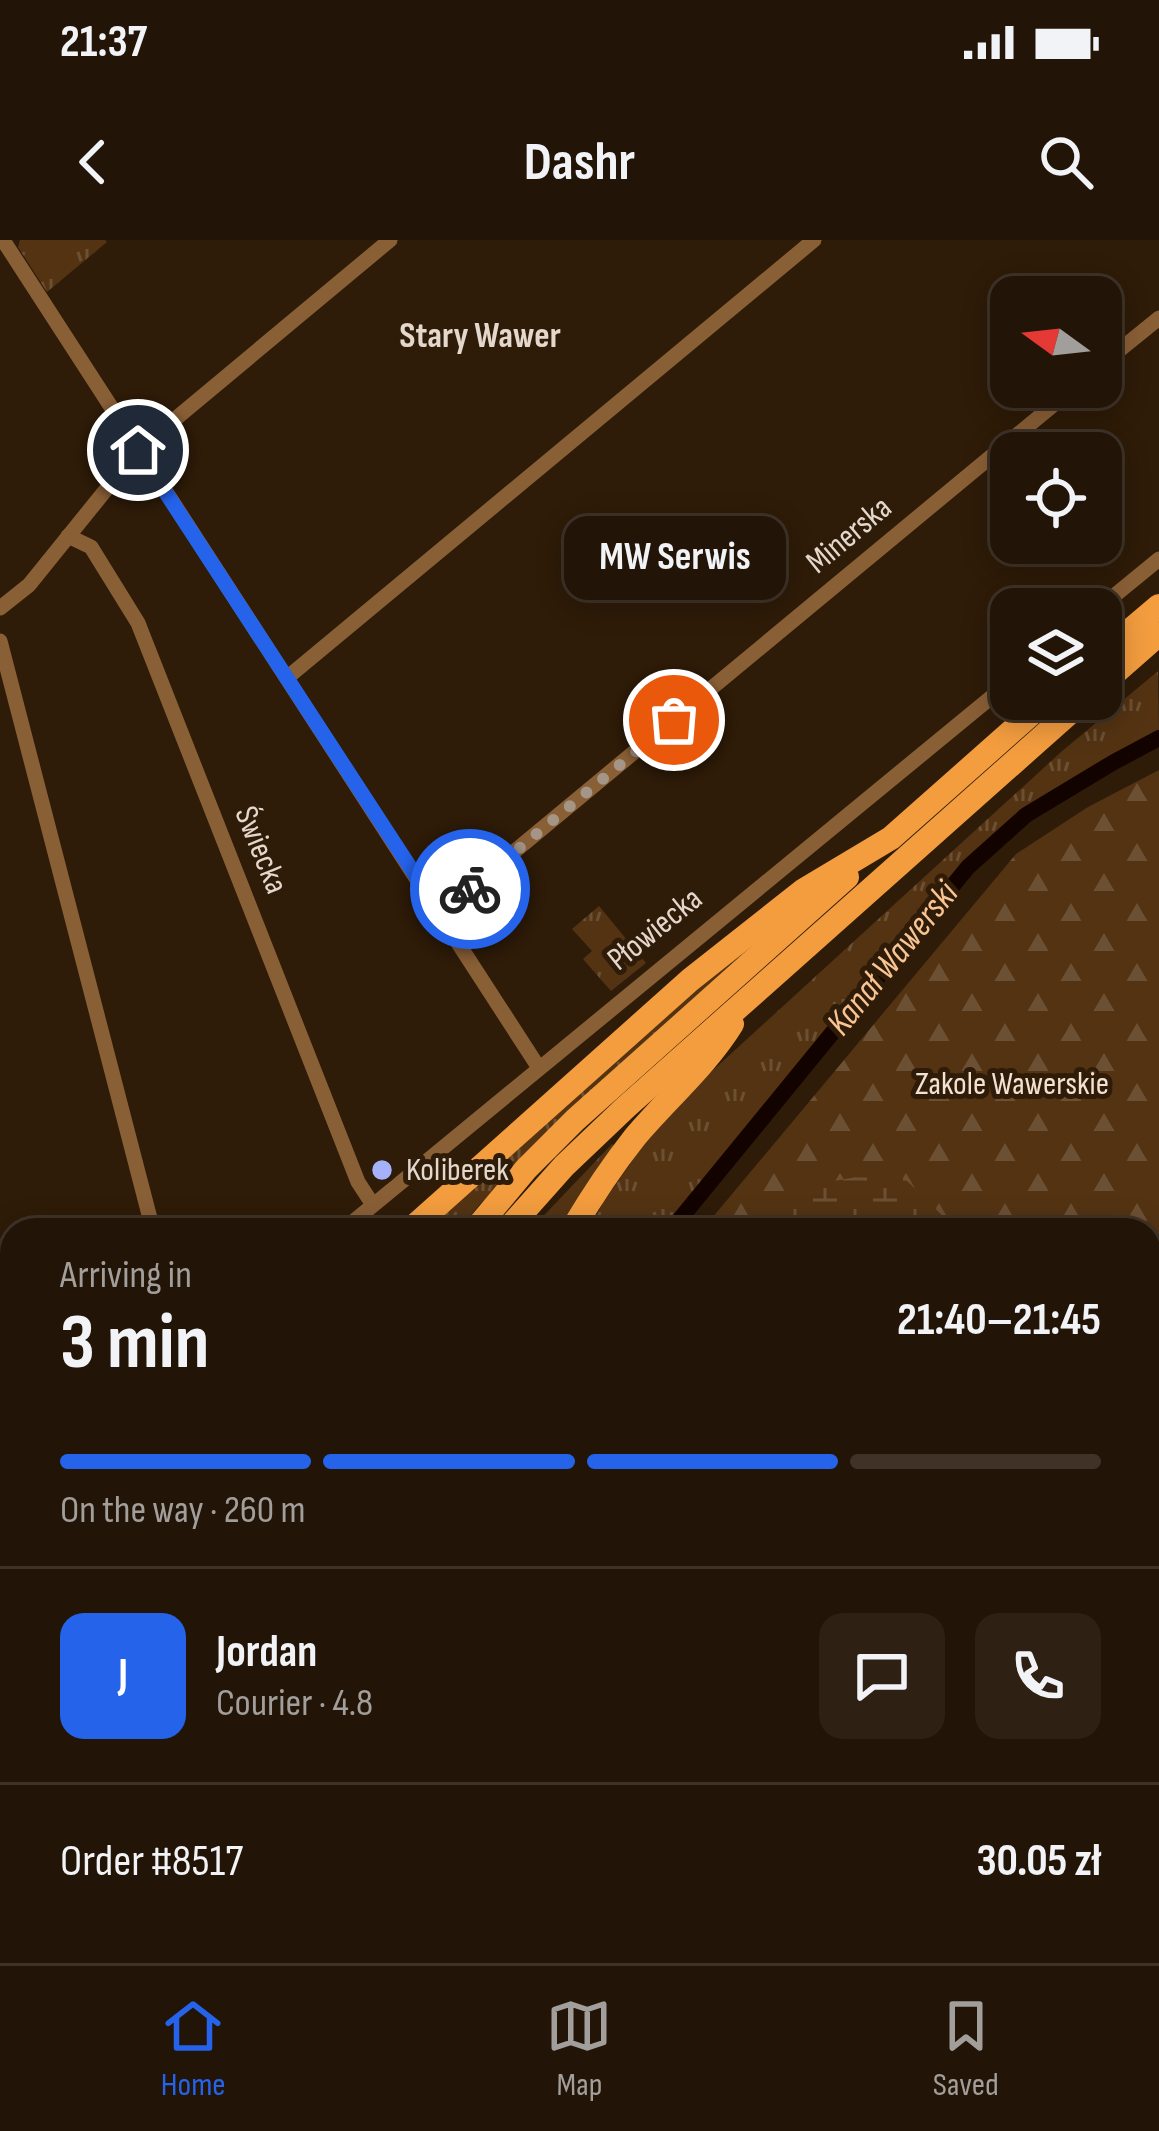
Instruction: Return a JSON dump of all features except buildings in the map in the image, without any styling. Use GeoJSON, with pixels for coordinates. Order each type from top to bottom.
{"type":"FeatureCollection","features":[{"type":"Feature","properties":{"kind":"main road"},"geometry":{"type":"LineString","coordinates":[[1122,637],[1159,606]]}},
{"type":"Feature","properties":{"kind":"main road"},"geometry":{"type":"LineString","coordinates":[[1122,667],[1159,634]]}},
{"type":"Feature","properties":{"kind":"main road","name":"Płowiecka"},"geometry":{"type":"LineString","coordinates":[[423,1218],[723,953],[804,890],[891,838],[1024,720]]}},
{"type":"Feature","properties":{"kind":"main road"},"geometry":{"type":"LineString","coordinates":[[518,1218],[578,1152],[1061,720]]}},
{"type":"Feature","properties":{"kind":"main road"},"geometry":{"type":"LineString","coordinates":[[485,1218],[575,1120],[891,838]]}},
{"type":"Feature","properties":{"kind":"main road"},"geometry":{"type":"LineString","coordinates":[[580,1218],[633,1140],[717,1048],[745,1001]]}},
{"type":"Feature","properties":{"kind":"street"},"geometry":{"type":"LineString","coordinates":[[3,240],[539,1068]]}},
{"type":"Feature","properties":{"kind":"street"},"geometry":{"type":"LineString","coordinates":[[0,608],[29,584],[138,450],[390,240]]}},
{"type":"Feature","properties":{"kind":"street"},"geometry":{"type":"LineString","coordinates":[[288,676],[814,240]]}},
{"type":"Feature","properties":{"kind":"street"},"geometry":{"type":"LineString","coordinates":[[1122,348],[1159,318]]}},
{"type":"Feature","properties":{"kind":"street","name":"Minerska"},"geometry":{"type":"LineString","coordinates":[[440,913],[1050,408]]}},
{"type":"Feature","properties":{"kind":"street","name":"Świecka"},"geometry":{"type":"LineString","coordinates":[[68,536],[91,548],[139,623],[358,1182],[373,1205]]}},
{"type":"Feature","properties":{"kind":"street"},"geometry":{"type":"LineString","coordinates":[[1122,589],[1159,559]]}},
{"type":"Feature","properties":{"kind":"street"},"geometry":{"type":"LineString","coordinates":[[0,641],[151,1218]]}},
{"type":"Feature","properties":{"kind":"street","name":"Płowiecka"},"geometry":{"type":"LineString","coordinates":[[357,1218],[990,697]]}},
{"type":"Feature","properties":{"kind":"green space"},"geometry":{"type":"Polygon","coordinates":[[[20,240],[107,242],[47,292],[18,247],[20,240]]]}},
{"type":"Feature","properties":{"kind":"green space"},"geometry":{"type":"Polygon","coordinates":[[[1158,671],[1159,734],[1021,814],[962,867],[677,1218],[595,1218],[652,1132],[699,1083],[1061,752],[1099,720],[1122,720],[1122,701],[1158,671]]]}},
{"type":"Feature","properties":{"kind":"green space","name":"Zakole Wawerskie"},"geometry":{"type":"Polygon","coordinates":[[[1159,770],[1159,1218],[712,1218],[1016,854],[1088,807],[1159,770]]]}},
{"type":"Feature","properties":{"kind":"green space"},"geometry":{"type":"Polygon","coordinates":[[[599,906],[646,963],[611,991],[583,959],[592,951],[572,929],[599,906]]]}},
{"type":"Feature","properties":{"kind":"green space"},"geometry":{"type":"Polygon","coordinates":[[[768,932],[469,1218],[438,1218],[682,1000],[768,932]]]}},
{"type":"Feature","properties":{"kind":"green space"},"geometry":{"type":"Polygon","coordinates":[[[612,1144],[614,1145],[568,1218],[541,1218],[612,1144]]]}},
{"type":"Feature","properties":{"kind":"green space"},"geometry":{"type":"Polygon","coordinates":[[[896,1170],[945,1218],[764,1218],[823,1183],[896,1170]]]}},
{"type":"Feature","properties":{"kind":"waterway","name":"Kanał Wawerski"},"geometry":{"type":"LineString","coordinates":[[681,1218],[968,867],[1026,815],[1159,738]]}},
{"type":"Feature","properties":{"kind":"way so far"},"geometry":{"type":"LineString","coordinates":[[470,889],[674,720]]}},
{"type":"Feature","properties":{"kind":"place","name":"MW Serwis"},"geometry":{"type":"Point","coordinates":[674,720]}},
{"type":"Feature","properties":{"kind":"place","name":"Koliberek"},"geometry":{"type":"Point","coordinates":[382,1170]}},
{"type":"Feature","properties":{"kind":"district","name":"Stary Wawer"},"geometry":{"type":"Point","coordinates":[480,336]}},
{"type":"Feature","properties":{"kind":"route"},"geometry":{"type":"LineString","coordinates":[[138,450],[440,913],[470,889]]}}]}
